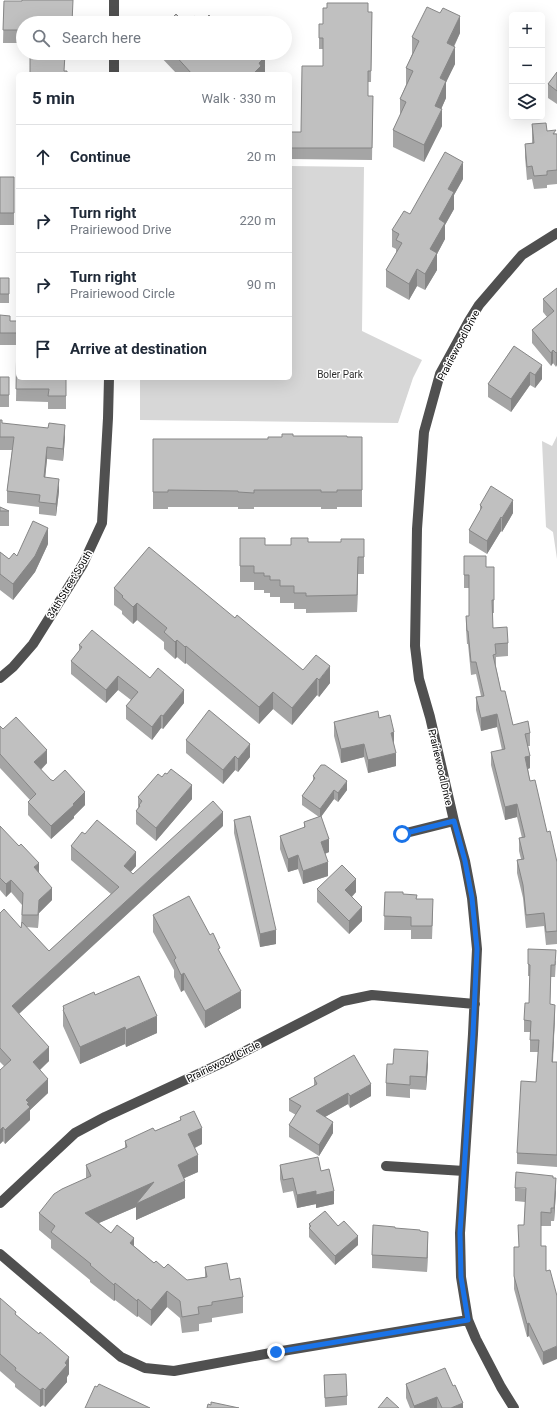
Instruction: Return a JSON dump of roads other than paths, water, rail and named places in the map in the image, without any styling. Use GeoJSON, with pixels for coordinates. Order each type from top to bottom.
{"type":"FeatureCollection","features":[{"type":"Feature","properties":{"kind":"street"},"geometry":{"type":"LineString","coordinates":[[114,0],[114,16]]}},
{"type":"Feature","properties":{"kind":"street"},"geometry":{"type":"LineString","coordinates":[[114,60],[114,72]]}},
{"type":"Feature","properties":{"kind":"street","name":"Prairiewood Drive"},"geometry":{"type":"LineString","coordinates":[[514,1408],[501,1387],[476,1339],[468,1320],[461,1277],[460,1233],[475,1004],[477,949],[472,898],[465,861],[454,821],[430,717],[419,679],[415,646],[417,529],[424,432],[440,374],[479,305],[522,256],[557,233]]}},
{"type":"Feature","properties":{"kind":"street","name":"34th Street South"},"geometry":{"type":"LineString","coordinates":[[0,678],[13,667],[33,644],[83,564],[102,523],[109,380]]}},
{"type":"Feature","properties":{"kind":"street"},"geometry":{"type":"LineString","coordinates":[[402,834],[454,821]]}},
{"type":"Feature","properties":{"kind":"street","name":"Prairiewood Circle"},"geometry":{"type":"LineString","coordinates":[[0,1203],[75,1133],[105,1117],[224,1062],[343,1001],[372,995],[475,1004]]}},
{"type":"Feature","properties":{"kind":"street"},"geometry":{"type":"LineString","coordinates":[[386,1166],[464,1171]]}},
{"type":"Feature","properties":{"kind":"street"},"geometry":{"type":"LineString","coordinates":[[0,1254],[121,1357],[145,1368],[174,1371],[276,1352],[468,1320]]}},
{"type":"Feature","properties":{"kind":"park label","name":"Boler Park"},"geometry":{"type":"Point","coordinates":[340,374]}}]}
